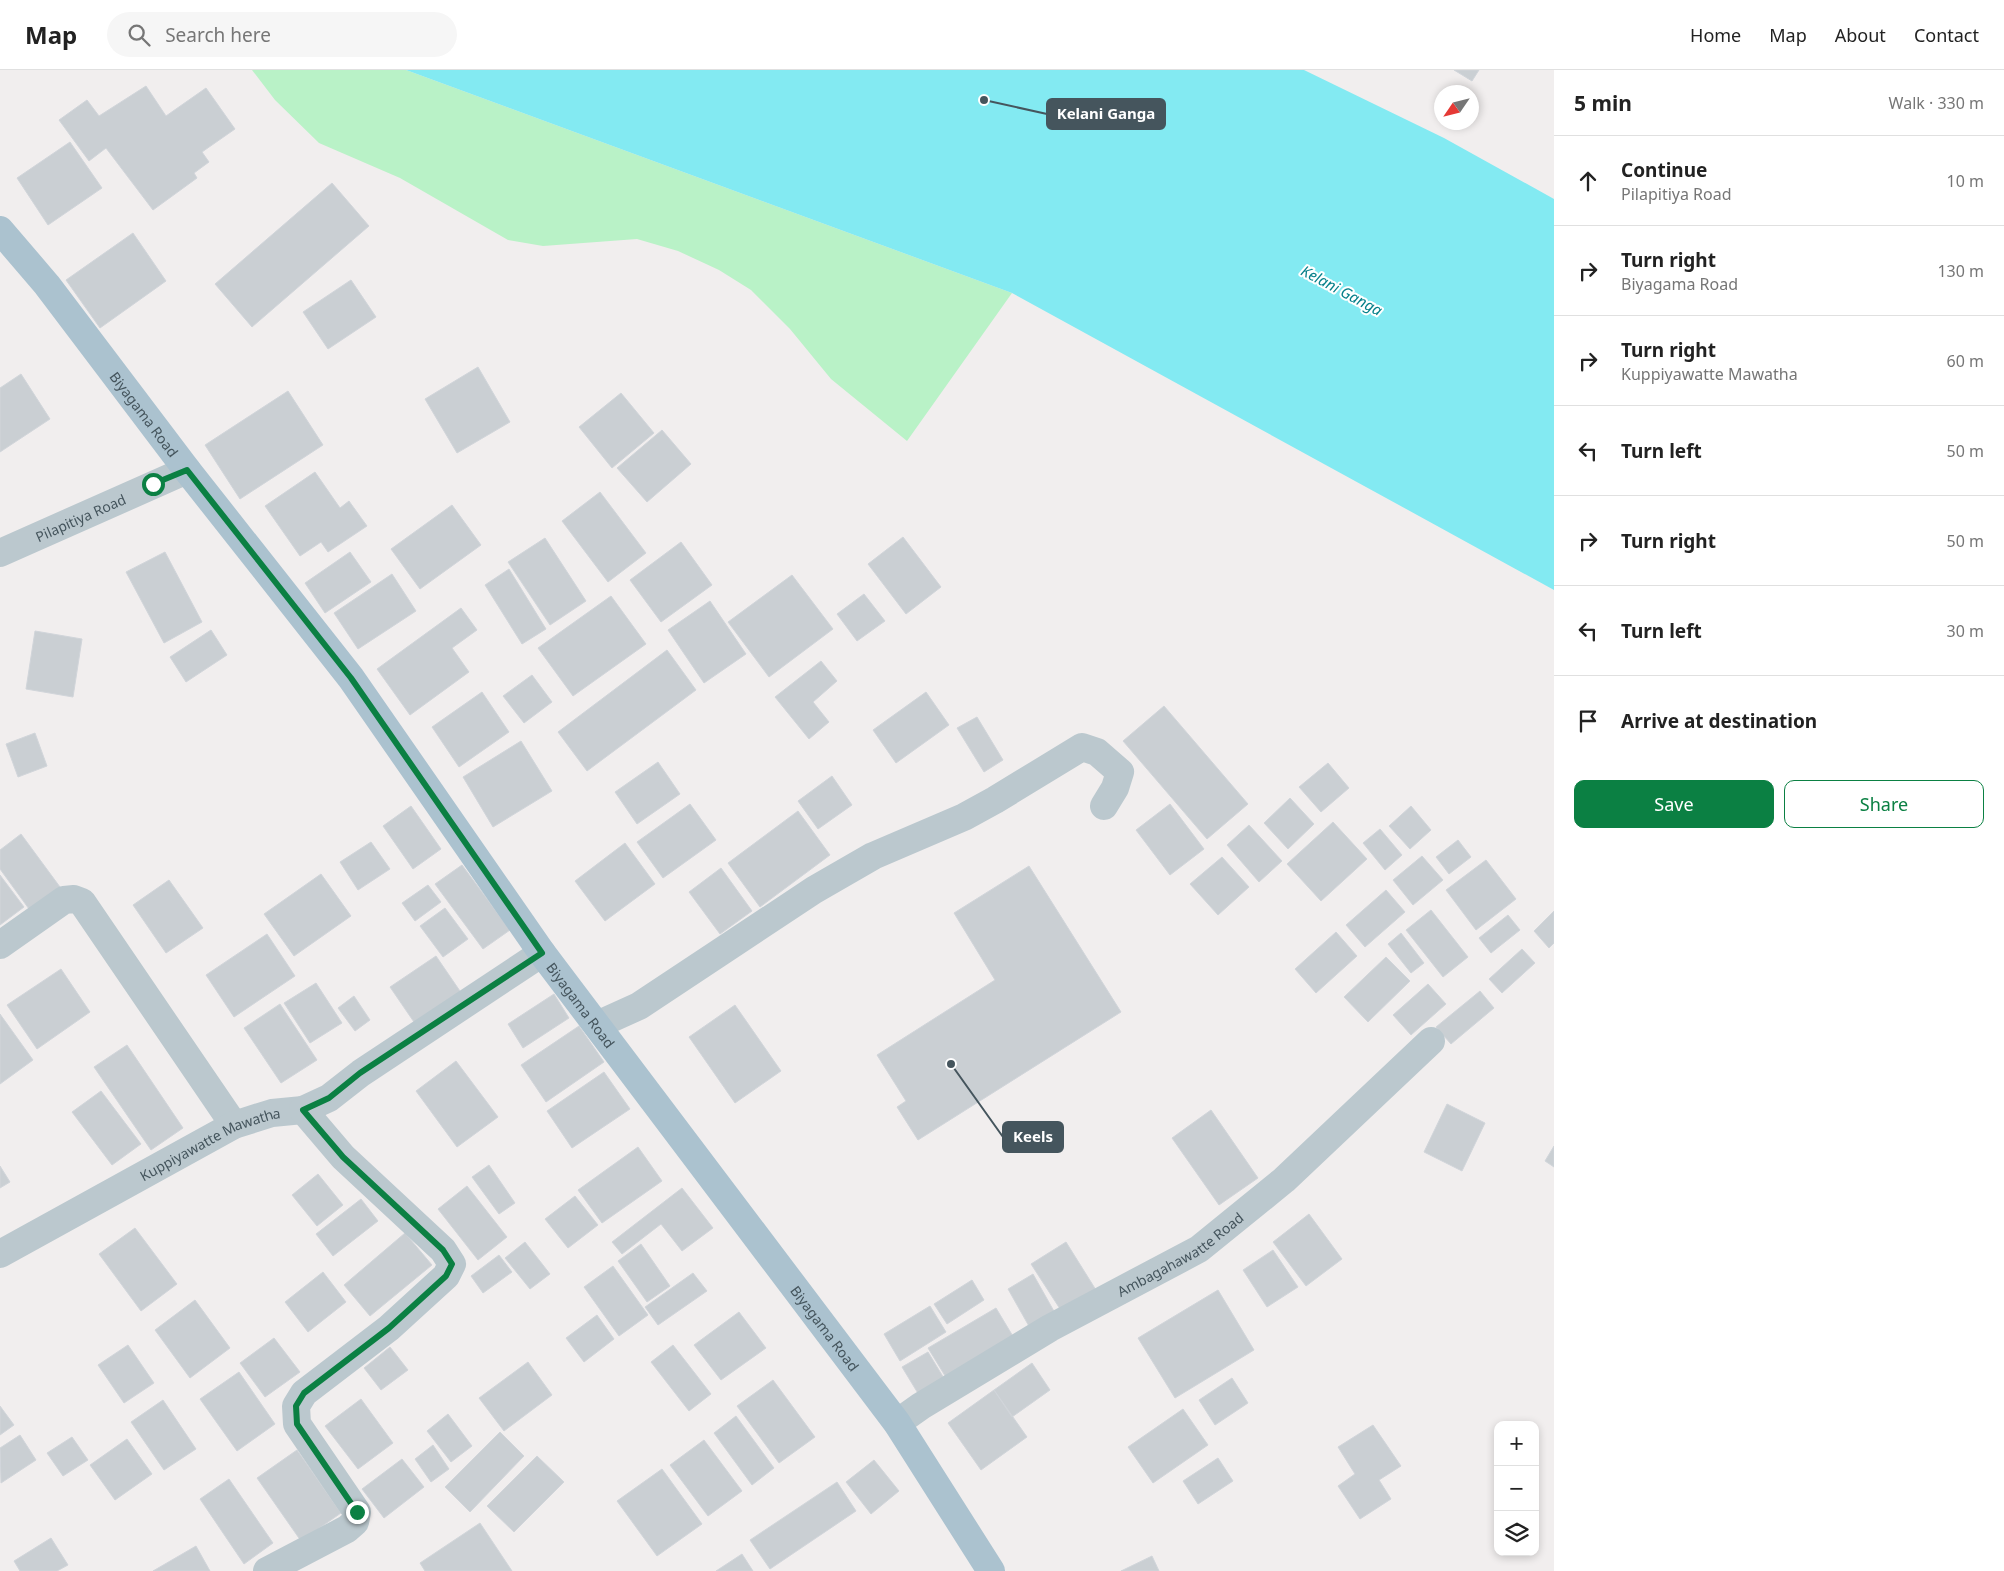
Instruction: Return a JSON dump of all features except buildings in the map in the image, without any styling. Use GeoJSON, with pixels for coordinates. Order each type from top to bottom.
{"type":"FeatureCollection","features":[{"type":"Feature","properties":{"kind":"main road","name":"Biyagama Road"},"geometry":{"type":"LineString","coordinates":[[0,230],[47,285],[187,470],[351,678],[542,953],[898,1423],[991,1571]]}},
{"type":"Feature","properties":{"kind":"street","name":"Pilapitiya Road"},"geometry":{"type":"LineString","coordinates":[[0,552],[187,470]]}},
{"type":"Feature","properties":{"kind":"street"},"geometry":{"type":"LineString","coordinates":[[597,1026],[640,1006],[814,890],[873,856],[964,817],[1082,747],[1096,752],[1120,772],[1115,788],[1104,806]]}},
{"type":"Feature","properties":{"kind":"street"},"geometry":{"type":"LineString","coordinates":[[0,945],[64,900],[74,899],[82,902],[234,1125]]}},
{"type":"Feature","properties":{"kind":"street","name":"Kuppiyawatte Mawatha"},"geometry":{"type":"LineString","coordinates":[[0,1254],[234,1125],[272,1113],[303,1110],[329,1098],[369,1068],[542,953]]}},
{"type":"Feature","properties":{"kind":"street","name":"Ambagahawatte Road"},"geometry":{"type":"LineString","coordinates":[[898,1423],[921,1406],[1050,1328],[1199,1249],[1284,1180],[1431,1041]]}},
{"type":"Feature","properties":{"kind":"street"},"geometry":{"type":"LineString","coordinates":[[267,1571],[347,1529],[355,1522],[357,1512],[297,1424],[296,1406],[304,1393],[389,1328],[446,1276],[452,1264],[443,1250],[343,1157],[303,1110]]}},
{"type":"Feature","properties":{"kind":"green space"},"geometry":{"type":"Polygon","coordinates":[[[252,70],[406,70],[1012,293],[907,441],[831,379],[790,329],[751,290],[719,270],[678,251],[637,239],[543,246],[508,240],[400,178],[319,143],[275,100],[252,70]]]}},
{"type":"Feature","properties":{"kind":"water"},"geometry":{"type":"Polygon","coordinates":[[[406,70],[1304,70],[1444,138],[1554,199],[1554,590],[1012,293],[406,70]]]}},
{"type":"Feature","properties":{"kind":"place","name":"Kelani Ganga"},"geometry":{"type":"Point","coordinates":[984,100]}},
{"type":"Feature","properties":{"kind":"place","name":"Keels"},"geometry":{"type":"Point","coordinates":[951,1064]}},
{"type":"Feature","properties":{"kind":"route"},"geometry":{"type":"LineString","coordinates":[[153,484],[187,470],[351,678],[542,953],[360,1073],[329,1098],[303,1110],[343,1157],[443,1250],[452,1264],[446,1276],[389,1328],[304,1393],[296,1406],[297,1424],[357,1512]]}}]}
